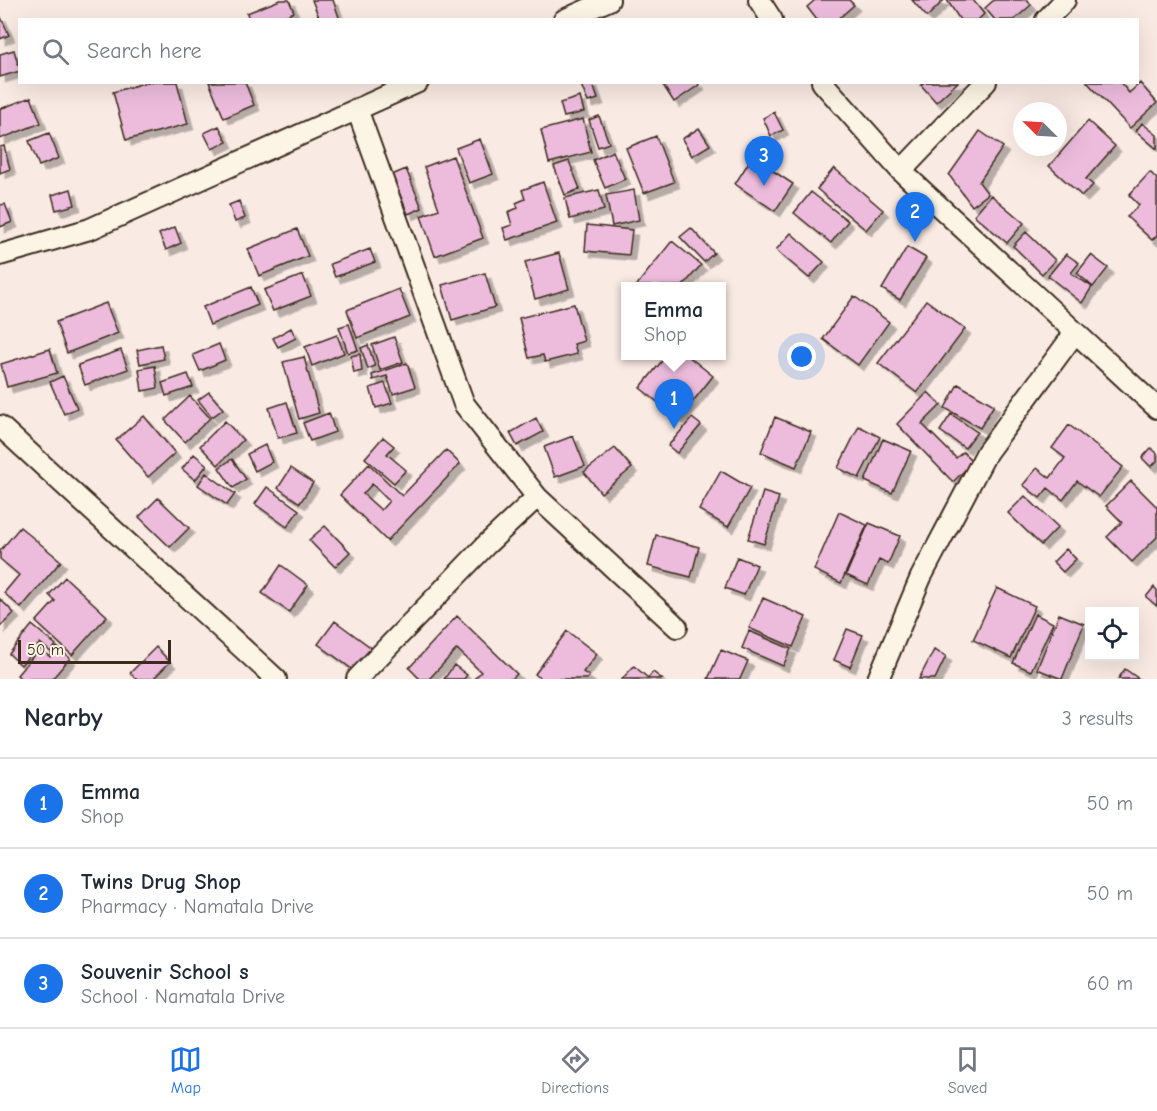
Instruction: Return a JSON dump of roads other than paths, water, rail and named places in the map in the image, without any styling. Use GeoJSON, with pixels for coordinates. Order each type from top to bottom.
{"type":"FeatureCollection","features":[{"type":"Feature","properties":{"kind":"street"},"geometry":{"type":"LineString","coordinates":[[568,18],[609,0]]}},
{"type":"Feature","properties":{"kind":"street"},"geometry":{"type":"LineString","coordinates":[[759,0],[771,18]]}},
{"type":"Feature","properties":{"kind":"street"},"geometry":{"type":"LineString","coordinates":[[1048,18],[1065,0]]}},
{"type":"Feature","properties":{"kind":"street"},"geometry":{"type":"LineString","coordinates":[[0,255],[90,229],[413,84]]}},
{"type":"Feature","properties":{"kind":"street"},"geometry":{"type":"LineString","coordinates":[[824,84],[902,171],[1074,334],[1157,408]]}},
{"type":"Feature","properties":{"kind":"street"},"geometry":{"type":"LineString","coordinates":[[902,171],[984,84]]}},
{"type":"Feature","properties":{"kind":"street"},"geometry":{"type":"LineString","coordinates":[[357,109],[464,404],[537,497],[677,627]]}},
{"type":"Feature","properties":{"kind":"street"},"geometry":{"type":"LineString","coordinates":[[878,679],[921,578],[987,452],[1074,334]]}},
{"type":"Feature","properties":{"kind":"street"},"geometry":{"type":"LineString","coordinates":[[0,426],[276,679]]}},
{"type":"Feature","properties":{"kind":"street"},"geometry":{"type":"LineString","coordinates":[[357,679],[486,545],[537,497]]}},
{"type":"Feature","properties":{"kind":"place","name":"Souvenir School s"},"geometry":{"type":"Point","coordinates":[764,186]}},
{"type":"Feature","properties":{"kind":"place","name":"Twins Drug Shop"},"geometry":{"type":"Point","coordinates":[915,242]}},
{"type":"Feature","properties":{"kind":"place","name":"Emma"},"geometry":{"type":"Point","coordinates":[674,429]}}]}
